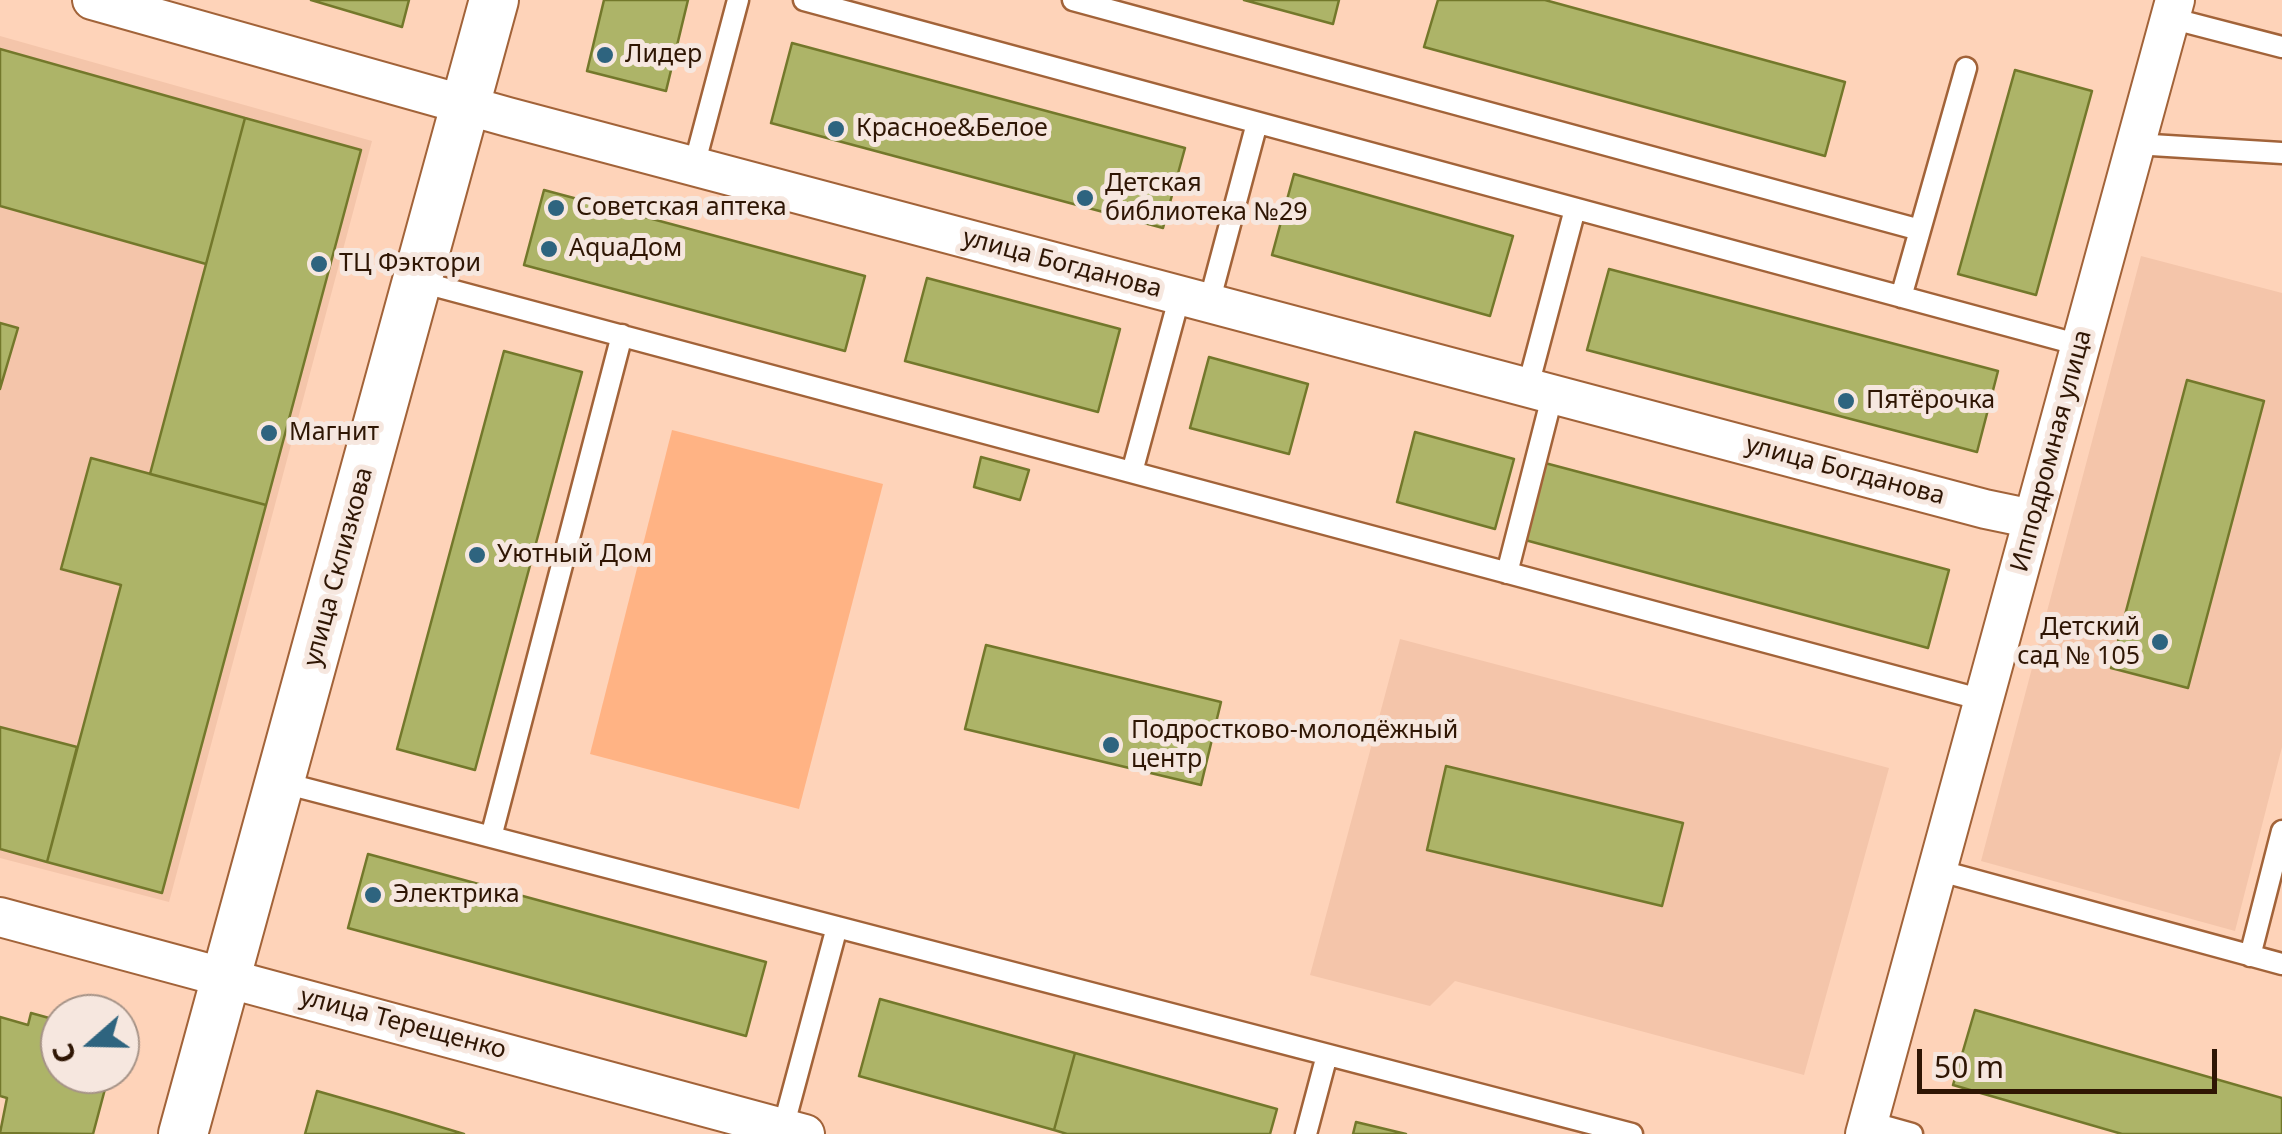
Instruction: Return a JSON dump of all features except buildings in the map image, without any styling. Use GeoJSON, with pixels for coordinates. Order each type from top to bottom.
{"type":"FeatureCollection","features":[{"type":"Feature","properties":{"kind":"street","name":"улица Богданова"},"geometry":{"type":"LineString","coordinates":[[92,0],[694,166],[2033,519]]}},
{"type":"Feature","properties":{"kind":"street","name":"улица Склизкова"},"geometry":{"type":"LineString","coordinates":[[183,1134],[494,0]]}},
{"type":"Feature","properties":{"kind":"street","name":"Ипподромная улица"},"geometry":{"type":"LineString","coordinates":[[1867,1128],[2172,9]]}},
{"type":"Feature","properties":{"kind":"street","name":"улица Терещенко"},"geometry":{"type":"LineString","coordinates":[[0,916],[794,1131]]}},
{"type":"Feature","properties":{"kind":"lane"},"geometry":{"type":"LineString","coordinates":[[694,166],[738,0]]}},
{"type":"Feature","properties":{"kind":"lane"},"geometry":{"type":"LineString","coordinates":[[804,0],[2080,345]]}},
{"type":"Feature","properties":{"kind":"lane"},"geometry":{"type":"LineString","coordinates":[[1072,0],[1920,230]]}},
{"type":"Feature","properties":{"kind":"lane"},"geometry":{"type":"LineString","coordinates":[[2172,9],[2282,47]]}},
{"type":"Feature","properties":{"kind":"lane"},"geometry":{"type":"LineString","coordinates":[[1901,297],[1966,68]]}},
{"type":"Feature","properties":{"kind":"lane"},"geometry":{"type":"LineString","coordinates":[[1132,472],[1257,123]]}},
{"type":"Feature","properties":{"kind":"lane"},"geometry":{"type":"LineString","coordinates":[[2135,144],[2282,153]]}},
{"type":"Feature","properties":{"kind":"lane"},"geometry":{"type":"LineString","coordinates":[[1507,573],[1576,209]]}},
{"type":"Feature","properties":{"kind":"lane"},"geometry":{"type":"LineString","coordinates":[[418,280],[1984,700]]}},
{"type":"Feature","properties":{"kind":"lane"},"geometry":{"type":"LineString","coordinates":[[491,837],[622,336]]}},
{"type":"Feature","properties":{"kind":"lane"},"geometry":{"type":"LineString","coordinates":[[280,782],[1632,1134]]}},
{"type":"Feature","properties":{"kind":"lane"},"geometry":{"type":"LineString","coordinates":[[2250,956],[2282,831]]}},
{"type":"Feature","properties":{"kind":"lane"},"geometry":{"type":"LineString","coordinates":[[1938,870],[2282,964]]}},
{"type":"Feature","properties":{"kind":"lane"},"geometry":{"type":"LineString","coordinates":[[794,1131],[837,928]]}},
{"type":"Feature","properties":{"kind":"lane"},"geometry":{"type":"LineString","coordinates":[[1306,1134],[1326,1055]]}},
{"type":"Feature","properties":{"kind":"lane"},"geometry":{"type":"LineString","coordinates":[[1867,1128],[1912,1134]]}},
{"type":"Feature","properties":{"kind":"shaded area"},"geometry":{"type":"Polygon","coordinates":[[[0,36],[372,141],[169,902],[0,858],[0,36]]]}},
{"type":"Feature","properties":{"kind":"shaded area","name":"Детский сад № 105"},"geometry":{"type":"Polygon","coordinates":[[[2141,256],[2282,293],[2282,747],[2235,931],[1981,861],[2141,256]]]}},
{"type":"Feature","properties":{"kind":"shaded area"},"geometry":{"type":"Polygon","coordinates":[[[672,430],[883,484],[799,809],[590,754],[672,430]]]}},
{"type":"Feature","properties":{"kind":"shaded area"},"geometry":{"type":"Polygon","coordinates":[[[1400,639],[1889,768],[1804,1075],[1455,981],[1430,1006],[1310,975],[1400,639]]]}},
{"type":"Feature","properties":{"kind":"place","name":"Лидер"},"geometry":{"type":"Point","coordinates":[605,55]}},
{"type":"Feature","properties":{"kind":"place","name":"Красное&Белое"},"geometry":{"type":"Point","coordinates":[836,129]}},
{"type":"Feature","properties":{"kind":"place","name":"Детская библиотека №29"},"geometry":{"type":"Point","coordinates":[1085,198]}},
{"type":"Feature","properties":{"kind":"place","name":"Советская аптека"},"geometry":{"type":"Point","coordinates":[556,208]}},
{"type":"Feature","properties":{"kind":"place","name":"AquaДом"},"geometry":{"type":"Point","coordinates":[549,249]}},
{"type":"Feature","properties":{"kind":"place","name":"ТЦ Фэктори"},"geometry":{"type":"Point","coordinates":[319,264]}},
{"type":"Feature","properties":{"kind":"place","name":"Пятёрочка"},"geometry":{"type":"Point","coordinates":[1846,401]}},
{"type":"Feature","properties":{"kind":"place","name":"Магнит"},"geometry":{"type":"Point","coordinates":[269,433]}},
{"type":"Feature","properties":{"kind":"place","name":"Уютный Дом"},"geometry":{"type":"Point","coordinates":[477,555]}},
{"type":"Feature","properties":{"kind":"place","name":"Детский сад № 105"},"geometry":{"type":"Point","coordinates":[2160,642]}},
{"type":"Feature","properties":{"kind":"place","name":"Подростково-молодёжный центр"},"geometry":{"type":"Point","coordinates":[1111,745]}},
{"type":"Feature","properties":{"kind":"place","name":"Электрика"},"geometry":{"type":"Point","coordinates":[373,895]}}]}
